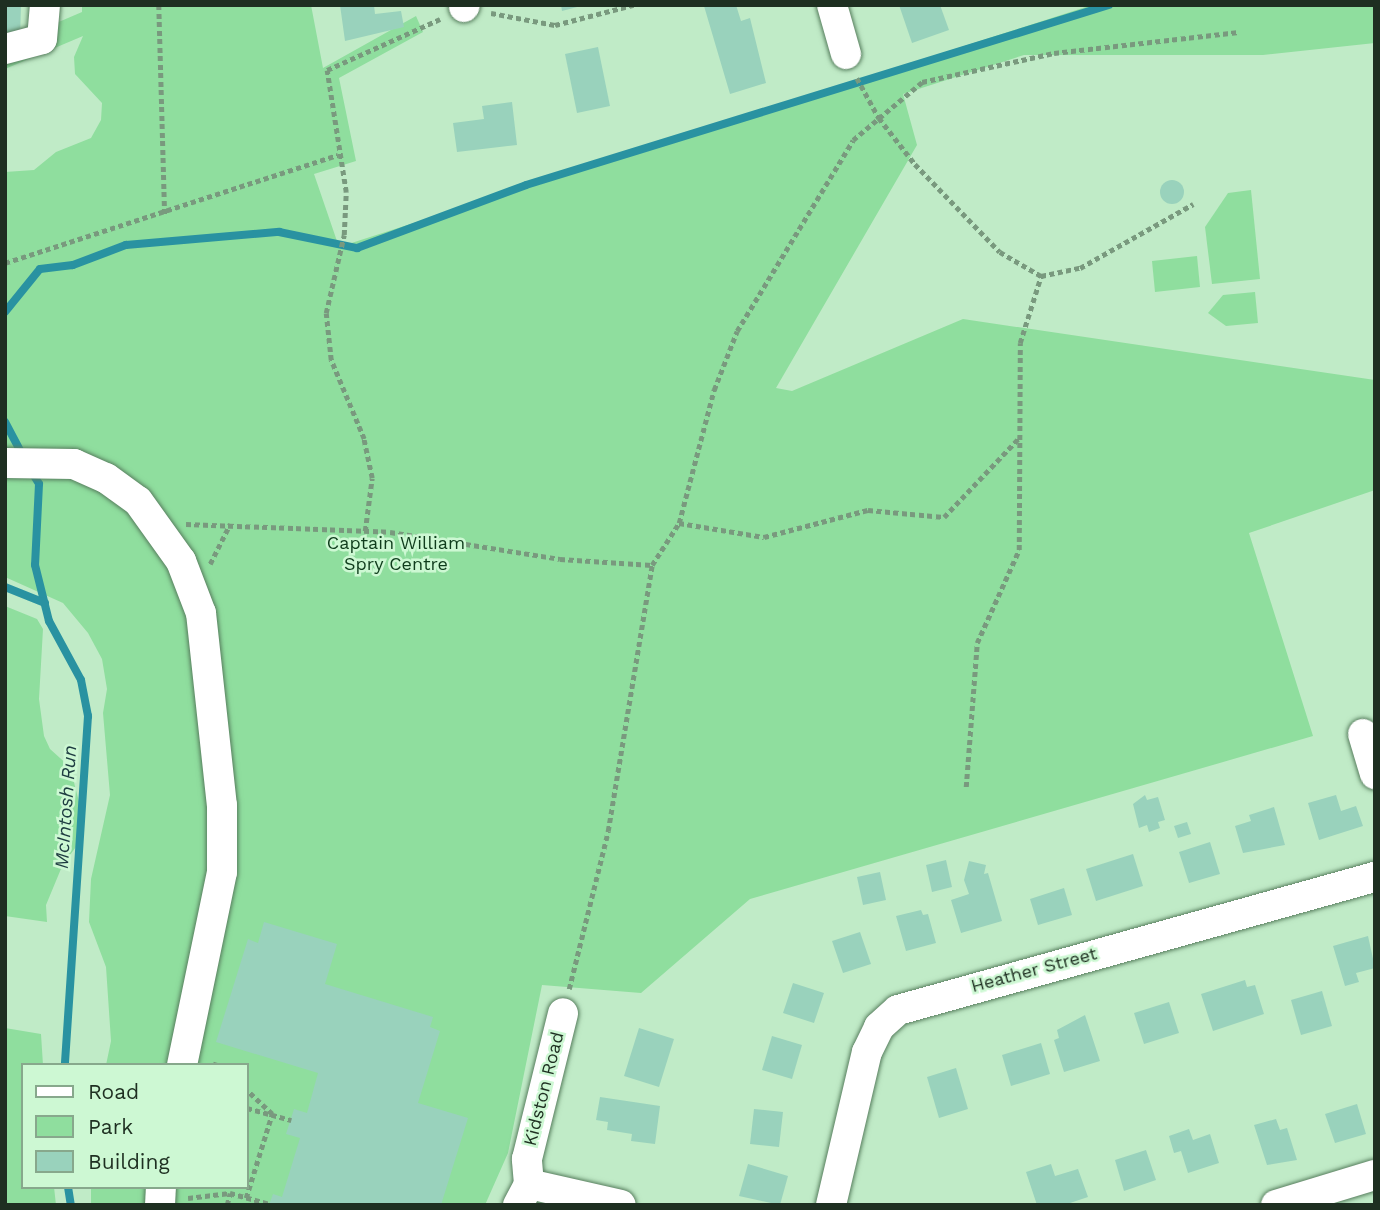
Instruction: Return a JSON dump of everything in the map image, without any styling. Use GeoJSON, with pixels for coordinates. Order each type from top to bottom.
{"type":"FeatureCollection","features":[{"type":"Feature","properties":{"kind":"street"},"geometry":{"type":"LineString","coordinates":[[5,49],[42,39],[45,5]]}},
{"type":"Feature","properties":{"kind":"street"},"geometry":{"type":"LineString","coordinates":[[832,5],[846,54]]}},
{"type":"Feature","properties":{"kind":"street"},"geometry":{"type":"LineString","coordinates":[[5,463],[45,460],[74,464],[106,478],[138,501],[181,561],[201,613],[222,805],[222,872],[182,1063]]}},
{"type":"Feature","properties":{"kind":"street"},"geometry":{"type":"LineString","coordinates":[[1363,734],[1375,774]]}},
{"type":"Feature","properties":{"kind":"street","name":"Heather Street"},"geometry":{"type":"LineString","coordinates":[[831,1205],[867,1052],[879,1027],[898,1010],[1375,877]]}},
{"type":"Feature","properties":{"kind":"street","name":"Kidston Road"},"geometry":{"type":"LineString","coordinates":[[524,1195],[527,1159],[563,1013]]}},
{"type":"Feature","properties":{"kind":"street"},"geometry":{"type":"LineString","coordinates":[[1276,1205],[1375,1175]]}},
{"type":"Feature","properties":{"kind":"street"},"geometry":{"type":"LineString","coordinates":[[524,1195],[621,1205]]}},
{"type":"Feature","properties":{"kind":"path"},"geometry":{"type":"LineString","coordinates":[[159,5],[164,215]]}},
{"type":"Feature","properties":{"kind":"path"},"geometry":{"type":"LineString","coordinates":[[365,531],[372,478],[365,439],[331,360],[327,325],[344,234],[346,192],[338,155],[327,70],[464,6],[555,26],[633,5]]}},
{"type":"Feature","properties":{"kind":"path"},"geometry":{"type":"LineString","coordinates":[[563,1013],[608,831],[652,565],[679,523],[714,390],[737,331],[853,140],[922,82],[1054,53],[1239,32]]}},
{"type":"Feature","properties":{"kind":"path"},"geometry":{"type":"LineString","coordinates":[[864,92],[879,118],[915,164],[1000,252],[1041,276],[1080,268],[1193,204]]}},
{"type":"Feature","properties":{"kind":"path"},"geometry":{"type":"LineString","coordinates":[[5,263],[164,215],[338,155]]}},
{"type":"Feature","properties":{"kind":"path"},"geometry":{"type":"LineString","coordinates":[[966,787],[977,643],[1018,550],[1020,344],[1041,276]]}},
{"type":"Feature","properties":{"kind":"path"},"geometry":{"type":"LineString","coordinates":[[679,523],[764,537],[868,510],[944,517],[1020,436]]}},
{"type":"Feature","properties":{"kind":"path"},"geometry":{"type":"LineString","coordinates":[[181,524],[390,532],[560,559],[652,565]]}},
{"type":"Feature","properties":{"kind":"path"},"geometry":{"type":"LineString","coordinates":[[208,568],[230,524]]}},
{"type":"Feature","properties":{"kind":"path"},"geometry":{"type":"LineString","coordinates":[[248,1092],[272,1114]]}},
{"type":"Feature","properties":{"kind":"path"},"geometry":{"type":"LineString","coordinates":[[248,1108],[291,1120]]}},
{"type":"Feature","properties":{"kind":"path"},"geometry":{"type":"LineString","coordinates":[[246,1198],[272,1114]]}},
{"type":"Feature","properties":{"kind":"path"},"geometry":{"type":"LineString","coordinates":[[195,1197],[197,1189]]}},
{"type":"Feature","properties":{"kind":"path"},"geometry":{"type":"LineString","coordinates":[[227,1205],[230,1194]]}},
{"type":"Feature","properties":{"kind":"path"},"geometry":{"type":"LineString","coordinates":[[160,1197],[230,1194],[270,1205]]}},
{"type":"Feature","properties":{"kind":"green space","name":"Captain William Spry Centre"},"geometry":{"type":"Polygon","coordinates":[[[82,5],[311,5],[323,68],[416,16],[423,32],[339,78],[356,161],[314,174],[339,247],[1092,5],[1375,5],[1375,43],[1263,55],[1024,55],[903,94],[917,145],[776,388],[792,391],[963,319],[1375,380],[1375,490],[1249,533],[1313,736],[750,899],[641,993],[542,985],[508,1153],[485,1205],[91,1205],[91,1189],[248,1189],[248,1063],[106,1063],[111,1041],[106,967],[89,922],[91,879],[110,795],[103,713],[107,689],[102,659],[88,633],[63,603],[5,577],[5,172],[34,170],[56,152],[91,138],[101,120],[102,103],[75,74],[74,57],[83,36],[5,69],[5,45],[82,12],[82,5]]]}},
{"type":"Feature","properties":{"kind":"green space"},"geometry":{"type":"Polygon","coordinates":[[[1251,190],[1260,279],[1212,284],[1205,227],[1228,193],[1251,190]]]}},
{"type":"Feature","properties":{"kind":"green space"},"geometry":{"type":"Polygon","coordinates":[[[1197,256],[1200,287],[1155,292],[1152,261],[1197,256]]]}},
{"type":"Feature","properties":{"kind":"green space"},"geometry":{"type":"Polygon","coordinates":[[[1255,292],[1258,323],[1226,326],[1208,313],[1223,295],[1255,292]]]}},
{"type":"Feature","properties":{"kind":"green space"},"geometry":{"type":"Polygon","coordinates":[[[5,606],[37,619],[43,629],[39,699],[44,736],[50,749],[70,767],[84,821],[79,843],[63,864],[46,905],[47,922],[5,916],[5,606]]]}},
{"type":"Feature","properties":{"kind":"green space"},"geometry":{"type":"Polygon","coordinates":[[[5,1028],[41,1034],[43,1063],[21,1063],[21,1189],[54,1189],[56,1205],[5,1205],[5,1028]]]}},
{"type":"Feature","properties":{"kind":"building"},"geometry":{"type":"Polygon","coordinates":[[[5,5],[21,5],[20,37],[5,36],[5,5]]]}},
{"type":"Feature","properties":{"kind":"building"},"geometry":{"type":"Polygon","coordinates":[[[340,5],[374,5],[375,14],[401,11],[404,27],[345,41],[340,5]]]}},
{"type":"Feature","properties":{"kind":"building"},"geometry":{"type":"Polygon","coordinates":[[[561,5],[581,5],[581,6],[562,11],[561,5]]]}},
{"type":"Feature","properties":{"kind":"building"},"geometry":{"type":"Polygon","coordinates":[[[736,5],[741,21],[750,18],[766,83],[730,94],[704,6],[736,5]]]}},
{"type":"Feature","properties":{"kind":"building"},"geometry":{"type":"Polygon","coordinates":[[[899,5],[940,5],[949,30],[912,43],[899,5]]]}},
{"type":"Feature","properties":{"kind":"building"},"geometry":{"type":"Polygon","coordinates":[[[598,47],[610,106],[577,113],[565,54],[598,47]]]}},
{"type":"Feature","properties":{"kind":"building"},"geometry":{"type":"Polygon","coordinates":[[[512,102],[517,145],[457,152],[453,123],[484,119],[482,106],[512,102]]]}},
{"type":"Feature","properties":{"kind":"building"},"geometry":{"type":"Polygon","coordinates":[[[1172,180],[1181,183],[1184,192],[1181,201],[1172,204],[1163,201],[1160,192],[1163,183],[1172,180]]]}},
{"type":"Feature","properties":{"kind":"building"},"geometry":{"type":"Polygon","coordinates":[[[1145,795],[1147,800],[1158,797],[1165,820],[1158,822],[1160,828],[1149,832],[1147,825],[1139,828],[1133,804],[1145,795]]]}},
{"type":"Feature","properties":{"kind":"building"},"geometry":{"type":"Polygon","coordinates":[[[1336,795],[1341,811],[1356,806],[1363,826],[1319,840],[1308,803],[1336,795]]]}},
{"type":"Feature","properties":{"kind":"building"},"geometry":{"type":"Polygon","coordinates":[[[1274,807],[1285,845],[1243,853],[1235,826],[1251,821],[1249,815],[1274,807]]]}},
{"type":"Feature","properties":{"kind":"building"},"geometry":{"type":"Polygon","coordinates":[[[1187,822],[1191,834],[1178,838],[1174,826],[1187,822]]]}},
{"type":"Feature","properties":{"kind":"building"},"geometry":{"type":"Polygon","coordinates":[[[1210,842],[1220,874],[1189,883],[1179,852],[1210,842]]]}},
{"type":"Feature","properties":{"kind":"building"},"geometry":{"type":"Polygon","coordinates":[[[1133,854],[1143,886],[1096,901],[1086,869],[1133,854]]]}},
{"type":"Feature","properties":{"kind":"building"},"geometry":{"type":"Polygon","coordinates":[[[946,860],[952,887],[932,892],[926,865],[946,860]]]}},
{"type":"Feature","properties":{"kind":"building"},"geometry":{"type":"Polygon","coordinates":[[[969,861],[986,865],[984,874],[988,873],[1002,921],[961,933],[951,900],[969,894],[964,880],[969,861]]]}},
{"type":"Feature","properties":{"kind":"building"},"geometry":{"type":"Polygon","coordinates":[[[880,872],[886,900],[863,905],[857,877],[880,872]]]}},
{"type":"Feature","properties":{"kind":"building"},"geometry":{"type":"Polygon","coordinates":[[[1064,888],[1072,915],[1038,925],[1030,899],[1064,888]]]}},
{"type":"Feature","properties":{"kind":"building"},"geometry":{"type":"Polygon","coordinates":[[[921,910],[923,915],[928,914],[936,943],[906,951],[896,916],[921,910]]]}},
{"type":"Feature","properties":{"kind":"building"},"geometry":{"type":"Polygon","coordinates":[[[264,922],[337,944],[325,984],[433,1017],[430,1027],[440,1031],[418,1103],[468,1118],[441,1205],[269,1205],[273,1194],[282,1197],[300,1138],[286,1134],[294,1109],[307,1113],[318,1073],[216,1042],[248,939],[258,943],[264,922]]]}},
{"type":"Feature","properties":{"kind":"building"},"geometry":{"type":"Polygon","coordinates":[[[860,932],[871,964],[843,973],[832,941],[860,932]]]}},
{"type":"Feature","properties":{"kind":"building"},"geometry":{"type":"Polygon","coordinates":[[[1368,936],[1375,968],[1356,973],[1359,982],[1345,986],[1333,946],[1368,936]]]}},
{"type":"Feature","properties":{"kind":"building"},"geometry":{"type":"Polygon","coordinates":[[[1245,980],[1247,987],[1255,985],[1264,1014],[1213,1031],[1201,994],[1245,980]]]}},
{"type":"Feature","properties":{"kind":"building"},"geometry":{"type":"Polygon","coordinates":[[[793,983],[824,993],[814,1023],[783,1013],[793,983]]]}},
{"type":"Feature","properties":{"kind":"building"},"geometry":{"type":"Polygon","coordinates":[[[1322,991],[1332,1026],[1301,1035],[1291,1000],[1322,991]]]}},
{"type":"Feature","properties":{"kind":"building"},"geometry":{"type":"Polygon","coordinates":[[[1169,1002],[1179,1033],[1144,1044],[1134,1013],[1169,1002]]]}},
{"type":"Feature","properties":{"kind":"building"},"geometry":{"type":"Polygon","coordinates":[[[1085,1015],[1100,1061],[1064,1072],[1054,1040],[1059,1038],[1057,1030],[1085,1015]]]}},
{"type":"Feature","properties":{"kind":"building"},"geometry":{"type":"Polygon","coordinates":[[[639,1028],[674,1039],[659,1087],[624,1076],[639,1028]]]}},
{"type":"Feature","properties":{"kind":"building"},"geometry":{"type":"Polygon","coordinates":[[[772,1036],[802,1045],[792,1079],[762,1070],[772,1036]]]}},
{"type":"Feature","properties":{"kind":"building"},"geometry":{"type":"Polygon","coordinates":[[[1041,1043],[1050,1074],[1011,1086],[1002,1055],[1041,1043]]]}},
{"type":"Feature","properties":{"kind":"building"},"geometry":{"type":"Polygon","coordinates":[[[956,1068],[968,1109],[939,1118],[927,1077],[956,1068]]]}},
{"type":"Feature","properties":{"kind":"building"},"geometry":{"type":"Polygon","coordinates":[[[600,1097],[660,1106],[655,1144],[631,1141],[632,1134],[607,1130],[608,1122],[596,1120],[600,1097]]]}},
{"type":"Feature","properties":{"kind":"building"},"geometry":{"type":"Polygon","coordinates":[[[1357,1104],[1366,1134],[1335,1143],[1325,1114],[1357,1104]]]}},
{"type":"Feature","properties":{"kind":"building"},"geometry":{"type":"Polygon","coordinates":[[[754,1109],[783,1112],[779,1147],[750,1144],[754,1109]]]}},
{"type":"Feature","properties":{"kind":"building"},"geometry":{"type":"Polygon","coordinates":[[[1276,1119],[1280,1130],[1287,1128],[1297,1160],[1267,1165],[1254,1125],[1276,1119]]]}},
{"type":"Feature","properties":{"kind":"building"},"geometry":{"type":"Polygon","coordinates":[[[1189,1129],[1193,1140],[1210,1134],[1219,1163],[1188,1173],[1181,1151],[1174,1153],[1169,1136],[1189,1129]]]}},
{"type":"Feature","properties":{"kind":"building"},"geometry":{"type":"Polygon","coordinates":[[[1146,1150],[1156,1180],[1124,1191],[1115,1160],[1146,1150]]]}},
{"type":"Feature","properties":{"kind":"building"},"geometry":{"type":"Polygon","coordinates":[[[748,1164],[788,1176],[780,1205],[739,1196],[748,1164]]]}},
{"type":"Feature","properties":{"kind":"building"},"geometry":{"type":"Polygon","coordinates":[[[1051,1164],[1055,1176],[1078,1169],[1088,1197],[1064,1205],[1037,1205],[1026,1172],[1051,1164]]]}},
{"type":"Feature","properties":{"kind":"waterway"},"geometry":{"type":"LineString","coordinates":[[5,312],[40,269],[73,265],[126,245],[279,232],[357,248],[526,185],[1109,5]]}},
{"type":"Feature","properties":{"kind":"waterway"},"geometry":{"type":"LineString","coordinates":[[5,422],[23,456]]}},
{"type":"Feature","properties":{"kind":"waterway","name":"McIntosh Run"},"geometry":{"type":"LineString","coordinates":[[31,471],[39,484],[35,565],[49,621],[81,680],[88,716],[65,1063]]}},
{"type":"Feature","properties":{"kind":"waterway","name":"McIntosh Run"},"geometry":{"type":"LineString","coordinates":[[5,587],[45,603]]}},
{"type":"Feature","properties":{"kind":"waterway","name":"McIntosh Run"},"geometry":{"type":"LineString","coordinates":[[68,1189],[71,1205]]}}]}
